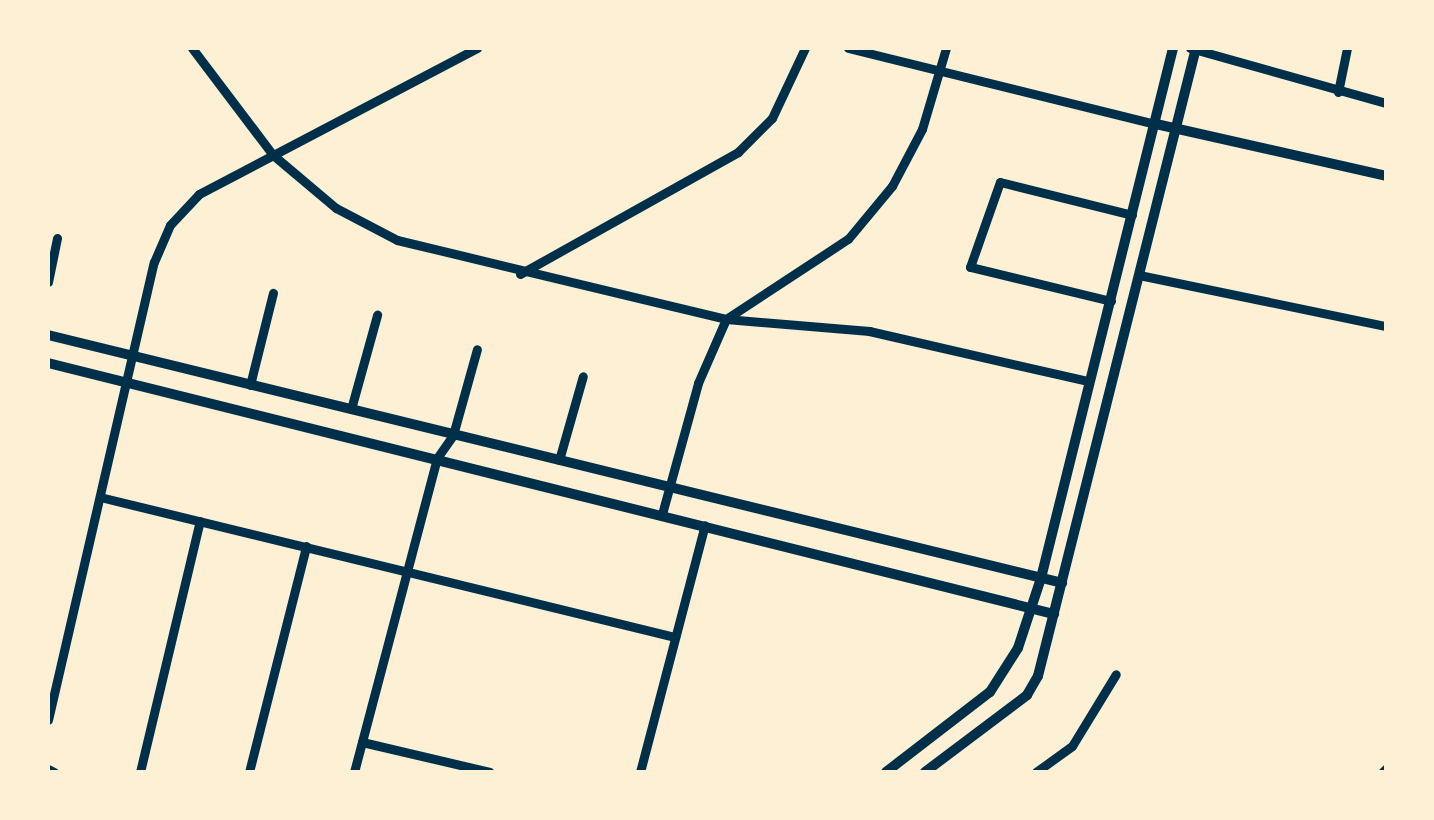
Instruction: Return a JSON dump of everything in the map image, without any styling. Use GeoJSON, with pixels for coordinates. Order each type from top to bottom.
{"type":"FeatureCollection","features":[{"type":"Feature","properties":{"kind":"street"},"geometry":{"type":"LineString","coordinates":[[192,48],[273,156],[336,208],[397,240],[520,274],[726,319],[868,331],[1088,380]]}},
{"type":"Feature","properties":{"kind":"street"},"geometry":{"type":"LineString","coordinates":[[48,720],[154,262],[170,225],[200,194],[477,48]]}},
{"type":"Feature","properties":{"kind":"street"},"geometry":{"type":"LineString","coordinates":[[520,274],[738,152],[772,118],[805,48]]}},
{"type":"Feature","properties":{"kind":"street"},"geometry":{"type":"LineString","coordinates":[[848,48],[1386,176]]}},
{"type":"Feature","properties":{"kind":"street"},"geometry":{"type":"LineString","coordinates":[[662,514],[698,383],[726,319],[848,239],[892,186],[922,129],[946,48]]}},
{"type":"Feature","properties":{"kind":"street"},"geometry":{"type":"LineString","coordinates":[[886,772],[990,692],[1032,608],[1174,48]]}},
{"type":"Feature","properties":{"kind":"street"},"geometry":{"type":"LineString","coordinates":[[926,772],[1027,694],[1054,614],[1194,48],[1386,103]]}},
{"type":"Feature","properties":{"kind":"street"},"geometry":{"type":"LineString","coordinates":[[1338,92],[1347,48]]}},
{"type":"Feature","properties":{"kind":"street"},"geometry":{"type":"LineString","coordinates":[[1111,301],[970,267],[1000,182],[1132,215]]}},
{"type":"Feature","properties":{"kind":"street"},"geometry":{"type":"LineString","coordinates":[[48,282],[57,238]]}},
{"type":"Feature","properties":{"kind":"street"},"geometry":{"type":"LineString","coordinates":[[1139,276],[1386,326]]}},
{"type":"Feature","properties":{"kind":"street"},"geometry":{"type":"LineString","coordinates":[[250,385],[272,292]]}},
{"type":"Feature","properties":{"kind":"street"},"geometry":{"type":"LineString","coordinates":[[351,408],[377,315]]}},
{"type":"Feature","properties":{"kind":"street"},"geometry":{"type":"LineString","coordinates":[[48,335],[1062,583]]}},
{"type":"Feature","properties":{"kind":"street"},"geometry":{"type":"LineString","coordinates":[[354,772],[437,458],[453,434],[477,348]]}},
{"type":"Feature","properties":{"kind":"street"},"geometry":{"type":"LineString","coordinates":[[48,363],[1054,614]]}},
{"type":"Feature","properties":{"kind":"street"},"geometry":{"type":"LineString","coordinates":[[560,460],[584,376]]}},
{"type":"Feature","properties":{"kind":"street"},"geometry":{"type":"LineString","coordinates":[[100,497],[675,637]]}},
{"type":"Feature","properties":{"kind":"street"},"geometry":{"type":"LineString","coordinates":[[140,772],[200,521]]}},
{"type":"Feature","properties":{"kind":"street"},"geometry":{"type":"LineString","coordinates":[[640,772],[705,525]]}},
{"type":"Feature","properties":{"kind":"street"},"geometry":{"type":"LineString","coordinates":[[249,772],[306,546]]}},
{"type":"Feature","properties":{"kind":"street"},"geometry":{"type":"LineString","coordinates":[[1036,772],[1072,746],[1116,674]]}},
{"type":"Feature","properties":{"kind":"street"},"geometry":{"type":"LineString","coordinates":[[362,742],[490,772]]}},
{"type":"Feature","properties":{"kind":"lane"},"geometry":{"type":"LineString","coordinates":[[1380,772],[1386,766]]}}]}
